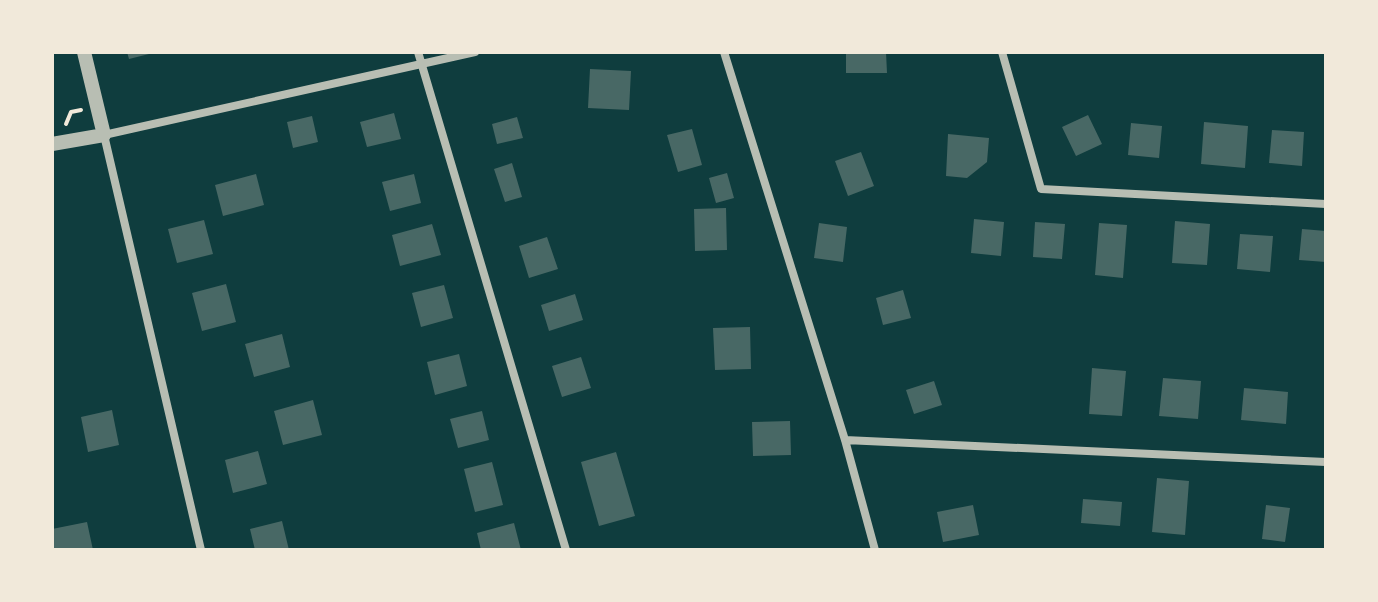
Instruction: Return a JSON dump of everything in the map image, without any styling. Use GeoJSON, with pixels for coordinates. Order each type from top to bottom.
{"type":"FeatureCollection","features":[{"type":"Feature","properties":{"kind":"street"},"geometry":{"type":"LineString","coordinates":[[84,52],[201,550]]}},
{"type":"Feature","properties":{"kind":"street"},"geometry":{"type":"LineString","coordinates":[[418,52],[566,550]]}},
{"type":"Feature","properties":{"kind":"street"},"geometry":{"type":"LineString","coordinates":[[52,144],[475,52]]}},
{"type":"Feature","properties":{"kind":"street"},"geometry":{"type":"LineString","coordinates":[[724,52],[845,440],[875,550]]}},
{"type":"Feature","properties":{"kind":"street"},"geometry":{"type":"LineString","coordinates":[[1002,52],[1041,189],[1326,204]]}},
{"type":"Feature","properties":{"kind":"street"},"geometry":{"type":"LineString","coordinates":[[845,440],[1326,462]]}},
{"type":"Feature","properties":{"kind":"building"},"geometry":{"type":"Polygon","coordinates":[[[127,52],[153,52],[153,53],[129,59],[127,52]]]}},
{"type":"Feature","properties":{"kind":"building"},"geometry":{"type":"Polygon","coordinates":[[[846,52],[886,52],[887,73],[846,73],[846,52]]]}},
{"type":"Feature","properties":{"kind":"building"},"geometry":{"type":"Polygon","coordinates":[[[590,69],[631,71],[629,110],[588,108],[590,69]]]}},
{"type":"Feature","properties":{"kind":"building"},"geometry":{"type":"Polygon","coordinates":[[[394,113],[401,139],[367,147],[360,122],[394,113]]]}},
{"type":"Feature","properties":{"kind":"building"},"geometry":{"type":"Polygon","coordinates":[[[1088,115],[1102,144],[1076,156],[1062,127],[1088,115]]]}},
{"type":"Feature","properties":{"kind":"building"},"geometry":{"type":"Polygon","coordinates":[[[312,116],[318,142],[293,148],[287,122],[312,116]]]}},
{"type":"Feature","properties":{"kind":"building"},"geometry":{"type":"Polygon","coordinates":[[[517,117],[523,138],[497,144],[492,124],[517,117]]]}},
{"type":"Feature","properties":{"kind":"building"},"geometry":{"type":"Polygon","coordinates":[[[1204,122],[1248,126],[1245,168],[1201,164],[1204,122]]]}},
{"type":"Feature","properties":{"kind":"building"},"geometry":{"type":"Polygon","coordinates":[[[1131,123],[1162,126],[1159,158],[1128,155],[1131,123]]]}},
{"type":"Feature","properties":{"kind":"building"},"geometry":{"type":"Polygon","coordinates":[[[692,129],[702,165],[678,172],[667,135],[692,129]]]}},
{"type":"Feature","properties":{"kind":"building"},"geometry":{"type":"Polygon","coordinates":[[[1272,130],[1304,132],[1302,166],[1269,163],[1272,130]]]}},
{"type":"Feature","properties":{"kind":"building"},"geometry":{"type":"Polygon","coordinates":[[[948,134],[989,138],[987,162],[967,178],[946,176],[948,134]]]}},
{"type":"Feature","properties":{"kind":"building"},"geometry":{"type":"Polygon","coordinates":[[[861,152],[874,186],[848,196],[835,161],[861,152]]]}},
{"type":"Feature","properties":{"kind":"building"},"geometry":{"type":"Polygon","coordinates":[[[512,163],[522,197],[505,202],[494,169],[512,163]]]}},
{"type":"Feature","properties":{"kind":"building"},"geometry":{"type":"Polygon","coordinates":[[[727,173],[734,198],[716,203],[709,178],[727,173]]]}},
{"type":"Feature","properties":{"kind":"building"},"geometry":{"type":"Polygon","coordinates":[[[256,174],[264,205],[223,216],[215,185],[256,174]]]}},
{"type":"Feature","properties":{"kind":"building"},"geometry":{"type":"Polygon","coordinates":[[[414,174],[421,203],[390,211],[382,182],[414,174]]]}},
{"type":"Feature","properties":{"kind":"building"},"geometry":{"type":"Polygon","coordinates":[[[726,208],[727,250],[695,251],[694,209],[726,208]]]}},
{"type":"Feature","properties":{"kind":"building"},"geometry":{"type":"Polygon","coordinates":[[[974,219],[1004,222],[1001,256],[971,253],[974,219]]]}},
{"type":"Feature","properties":{"kind":"building"},"geometry":{"type":"Polygon","coordinates":[[[204,220],[213,254],[177,263],[168,229],[204,220]]]}},
{"type":"Feature","properties":{"kind":"building"},"geometry":{"type":"Polygon","coordinates":[[[1175,221],[1210,224],[1207,265],[1172,263],[1175,221]]]}},
{"type":"Feature","properties":{"kind":"building"},"geometry":{"type":"Polygon","coordinates":[[[1035,222],[1065,224],[1062,259],[1033,257],[1035,222]]]}},
{"type":"Feature","properties":{"kind":"building"},"geometry":{"type":"Polygon","coordinates":[[[819,223],[847,227],[843,262],[814,258],[819,223]]]}},
{"type":"Feature","properties":{"kind":"building"},"geometry":{"type":"Polygon","coordinates":[[[1099,223],[1127,225],[1123,278],[1095,275],[1099,223]]]}},
{"type":"Feature","properties":{"kind":"building"},"geometry":{"type":"Polygon","coordinates":[[[432,224],[441,255],[400,266],[392,235],[432,224]]]}},
{"type":"Feature","properties":{"kind":"building"},"geometry":{"type":"Polygon","coordinates":[[[1302,229],[1326,231],[1326,262],[1299,260],[1302,229]]]}},
{"type":"Feature","properties":{"kind":"building"},"geometry":{"type":"Polygon","coordinates":[[[1240,234],[1273,236],[1270,272],[1237,269],[1240,234]]]}},
{"type":"Feature","properties":{"kind":"building"},"geometry":{"type":"Polygon","coordinates":[[[547,237],[558,269],[529,278],[519,246],[547,237]]]}},
{"type":"Feature","properties":{"kind":"building"},"geometry":{"type":"Polygon","coordinates":[[[226,284],[236,322],[202,331],[192,293],[226,284]]]}},
{"type":"Feature","properties":{"kind":"building"},"geometry":{"type":"Polygon","coordinates":[[[444,285],[453,318],[421,327],[412,293],[444,285]]]}},
{"type":"Feature","properties":{"kind":"building"},"geometry":{"type":"Polygon","coordinates":[[[903,290],[911,318],[883,325],[876,298],[903,290]]]}},
{"type":"Feature","properties":{"kind":"building"},"geometry":{"type":"Polygon","coordinates":[[[575,294],[583,320],[549,331],[541,305],[575,294]]]}},
{"type":"Feature","properties":{"kind":"building"},"geometry":{"type":"Polygon","coordinates":[[[750,327],[751,369],[715,370],[713,328],[750,327]]]}},
{"type":"Feature","properties":{"kind":"building"},"geometry":{"type":"Polygon","coordinates":[[[282,334],[290,367],[254,377],[245,344],[282,334]]]}},
{"type":"Feature","properties":{"kind":"building"},"geometry":{"type":"Polygon","coordinates":[[[459,354],[467,386],[435,395],[427,362],[459,354]]]}},
{"type":"Feature","properties":{"kind":"building"},"geometry":{"type":"Polygon","coordinates":[[[581,357],[591,388],[562,397],[552,366],[581,357]]]}},
{"type":"Feature","properties":{"kind":"building"},"geometry":{"type":"Polygon","coordinates":[[[1092,368],[1126,371],[1122,416],[1089,414],[1092,368]]]}},
{"type":"Feature","properties":{"kind":"building"},"geometry":{"type":"Polygon","coordinates":[[[1163,378],[1201,381],[1198,419],[1159,416],[1163,378]]]}},
{"type":"Feature","properties":{"kind":"building"},"geometry":{"type":"Polygon","coordinates":[[[934,381],[942,405],[914,414],[906,390],[934,381]]]}},
{"type":"Feature","properties":{"kind":"building"},"geometry":{"type":"Polygon","coordinates":[[[1244,388],[1288,392],[1286,424],[1241,420],[1244,388]]]}},
{"type":"Feature","properties":{"kind":"building"},"geometry":{"type":"Polygon","coordinates":[[[313,400],[322,435],[283,445],[274,411],[313,400]]]}},
{"type":"Feature","properties":{"kind":"building"},"geometry":{"type":"Polygon","coordinates":[[[112,410],[119,445],[88,452],[81,417],[112,410]]]}},
{"type":"Feature","properties":{"kind":"building"},"geometry":{"type":"Polygon","coordinates":[[[482,411],[489,440],[458,448],[450,419],[482,411]]]}},
{"type":"Feature","properties":{"kind":"building"},"geometry":{"type":"Polygon","coordinates":[[[790,421],[791,455],[753,456],[752,422],[790,421]]]}},
{"type":"Feature","properties":{"kind":"building"},"geometry":{"type":"Polygon","coordinates":[[[258,451],[267,484],[233,493],[225,460],[258,451]]]}},
{"type":"Feature","properties":{"kind":"building"},"geometry":{"type":"Polygon","coordinates":[[[616,452],[635,516],[599,526],[581,462],[616,452]]]}},
{"type":"Feature","properties":{"kind":"building"},"geometry":{"type":"Polygon","coordinates":[[[492,462],[503,505],[475,512],[464,469],[492,462]]]}},
{"type":"Feature","properties":{"kind":"building"},"geometry":{"type":"Polygon","coordinates":[[[1157,478],[1189,481],[1185,535],[1152,532],[1157,478]]]}},
{"type":"Feature","properties":{"kind":"building"},"geometry":{"type":"Polygon","coordinates":[[[1083,499],[1122,502],[1120,526],[1081,523],[1083,499]]]}},
{"type":"Feature","properties":{"kind":"building"},"geometry":{"type":"Polygon","coordinates":[[[973,505],[979,535],[943,542],[937,512],[973,505]]]}},
{"type":"Feature","properties":{"kind":"building"},"geometry":{"type":"Polygon","coordinates":[[[1266,505],[1290,508],[1285,542],[1262,539],[1266,505]]]}},
{"type":"Feature","properties":{"kind":"building"},"geometry":{"type":"Polygon","coordinates":[[[282,521],[289,550],[255,550],[250,529],[282,521]]]}},
{"type":"Feature","properties":{"kind":"building"},"geometry":{"type":"Polygon","coordinates":[[[87,522],[93,550],[52,550],[52,529],[87,522]]]}},
{"type":"Feature","properties":{"kind":"building"},"geometry":{"type":"Polygon","coordinates":[[[514,523],[521,550],[481,550],[477,533],[514,523]]]}}]}
